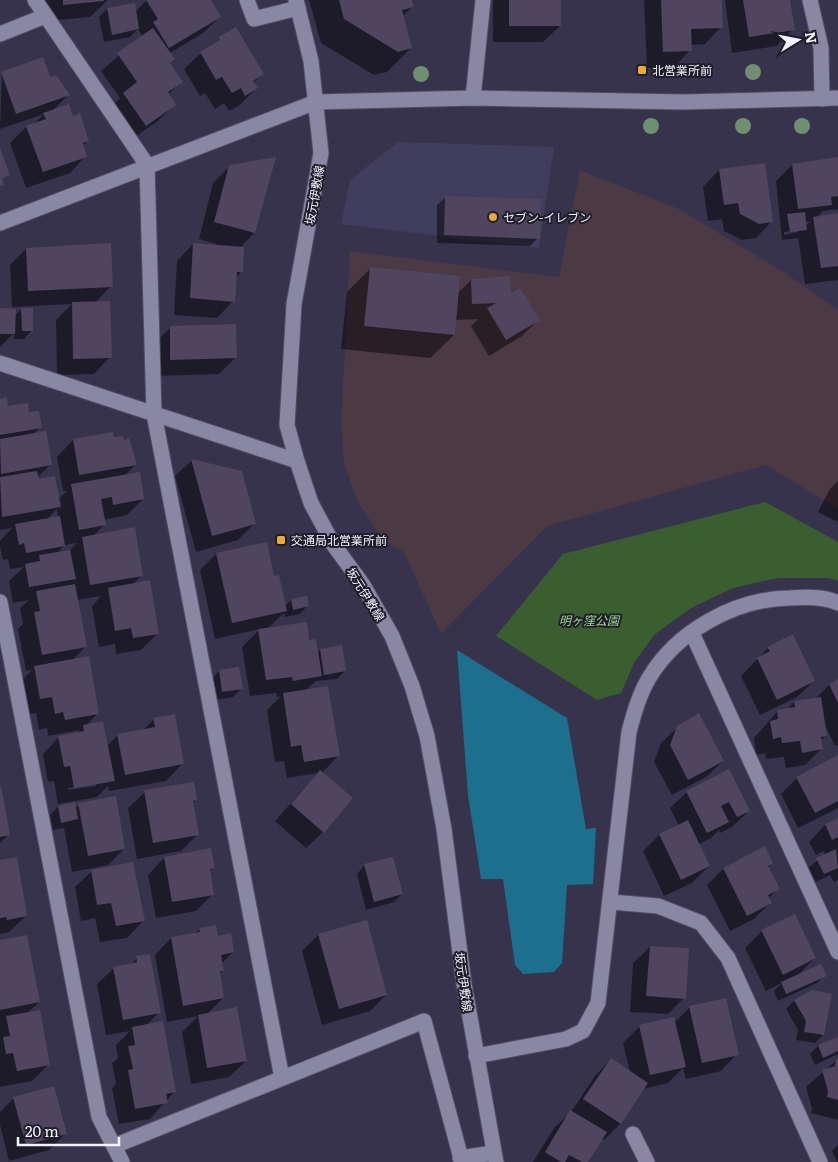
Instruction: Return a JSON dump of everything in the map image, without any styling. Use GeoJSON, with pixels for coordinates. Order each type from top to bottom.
{"type":"FeatureCollection","features":[{"type":"Feature","properties":{"kind":"street"},"geometry":{"type":"LineString","coordinates":[[34,0],[147,165],[154,414],[282,1078]]}},
{"type":"Feature","properties":{"kind":"street"},"geometry":{"type":"LineString","coordinates":[[247,0],[254,20],[297,4]]}},
{"type":"Feature","properties":{"kind":"street"},"geometry":{"type":"LineString","coordinates":[[473,98],[482,0]]}},
{"type":"Feature","properties":{"kind":"street"},"geometry":{"type":"LineString","coordinates":[[810,0],[821,48],[822,99]]}},
{"type":"Feature","properties":{"kind":"street","name":"坂元伊敷線"},"geometry":{"type":"LineString","coordinates":[[297,4],[311,62],[321,153],[294,304],[289,374],[288,425],[297,461],[311,503],[333,544],[363,585],[392,636],[412,686],[427,736],[444,829],[464,984],[494,1157]]}},
{"type":"Feature","properties":{"kind":"street"},"geometry":{"type":"LineString","coordinates":[[0,34],[45,16]]}},
{"type":"Feature","properties":{"kind":"street"},"geometry":{"type":"LineString","coordinates":[[0,223],[147,165],[316,102],[473,98],[683,102],[838,98]]}},
{"type":"Feature","properties":{"kind":"street"},"geometry":{"type":"LineString","coordinates":[[0,363],[297,461]]}},
{"type":"Feature","properties":{"kind":"street"},"geometry":{"type":"LineString","coordinates":[[476,1056],[566,1039],[583,1031],[598,1003],[629,732],[637,702],[648,679],[661,661],[677,644],[718,615],[742,605],[772,598],[806,597],[838,603]]}},
{"type":"Feature","properties":{"kind":"street"},"geometry":{"type":"LineString","coordinates":[[0,602],[100,1117],[122,1162]]}},
{"type":"Feature","properties":{"kind":"street"},"geometry":{"type":"LineString","coordinates":[[692,634],[838,952]]}},
{"type":"Feature","properties":{"kind":"street"},"geometry":{"type":"LineString","coordinates":[[611,902],[658,906],[701,923],[728,958],[820,1162]]}},
{"type":"Feature","properties":{"kind":"street"},"geometry":{"type":"LineString","coordinates":[[114,1146],[424,1021],[461,1160],[494,1157]]}},
{"type":"Feature","properties":{"kind":"street"},"geometry":{"type":"LineString","coordinates":[[633,1134],[647,1162]]}},
{"type":"Feature","properties":{"kind":"shaded area"},"geometry":{"type":"Polygon","coordinates":[[[398,142],[554,147],[539,248],[341,224],[350,180],[398,142]]]}},
{"type":"Feature","properties":{"kind":"shaded area"},"geometry":{"type":"Polygon","coordinates":[[[580,170],[679,209],[785,273],[838,310],[838,509],[766,465],[547,526],[441,634],[404,552],[383,540],[358,502],[344,464],[341,423],[350,251],[559,277],[580,170]]]}},
{"type":"Feature","properties":{"kind":"green space","name":"明ヶ窪公園"},"geometry":{"type":"Polygon","coordinates":[[[765,502],[838,542],[838,581],[829,578],[778,578],[733,588],[691,608],[654,635],[634,663],[621,693],[597,700],[496,636],[563,554],[765,502]]]}},
{"type":"Feature","properties":{"kind":"water"},"geometry":{"type":"Polygon","coordinates":[[[457,650],[567,718],[586,829],[596,828],[593,884],[567,885],[562,963],[554,972],[523,974],[515,965],[503,879],[481,879],[468,795],[457,650]]]}},
{"type":"Feature","properties":{"kind":"building"},"geometry":{"type":"Polygon","coordinates":[[[63,0],[104,0],[104,1],[63,5],[63,0]]]}},
{"type":"Feature","properties":{"kind":"building"},"geometry":{"type":"Polygon","coordinates":[[[146,0],[211,0],[221,17],[169,48],[153,22],[158,19],[146,0]]]}},
{"type":"Feature","properties":{"kind":"building"},"geometry":{"type":"Polygon","coordinates":[[[339,0],[412,0],[414,7],[402,10],[412,48],[398,52],[344,19],[339,0]]]}},
{"type":"Feature","properties":{"kind":"building"},"geometry":{"type":"Polygon","coordinates":[[[509,0],[561,0],[561,26],[509,26],[509,0]]]}},
{"type":"Feature","properties":{"kind":"building"},"geometry":{"type":"Polygon","coordinates":[[[661,0],[722,0],[723,28],[691,29],[692,51],[663,52],[661,0]]]}},
{"type":"Feature","properties":{"kind":"building"},"geometry":{"type":"Polygon","coordinates":[[[743,0],[790,0],[795,30],[749,37],[743,0]]]}},
{"type":"Feature","properties":{"kind":"building"},"geometry":{"type":"Polygon","coordinates":[[[135,3],[139,29],[112,35],[107,8],[135,3]]]}},
{"type":"Feature","properties":{"kind":"building"},"geometry":{"type":"Polygon","coordinates":[[[236,27],[264,74],[253,81],[258,88],[245,96],[241,88],[232,93],[222,77],[216,80],[200,52],[220,40],[219,37],[236,27]]]}},
{"type":"Feature","properties":{"kind":"building"},"geometry":{"type":"Polygon","coordinates":[[[153,28],[175,59],[170,63],[183,82],[168,92],[176,105],[146,126],[123,93],[137,82],[117,53],[153,28]]]}},
{"type":"Feature","properties":{"kind":"building"},"geometry":{"type":"Polygon","coordinates":[[[43,57],[50,77],[56,75],[70,95],[16,114],[1,72],[43,57]]]}},
{"type":"Feature","properties":{"kind":"building"},"geometry":{"type":"Polygon","coordinates":[[[69,104],[73,116],[80,113],[89,141],[83,143],[87,157],[43,172],[26,126],[46,119],[43,113],[69,104]]]}},
{"type":"Feature","properties":{"kind":"building"},"geometry":{"type":"Polygon","coordinates":[[[0,148],[10,175],[2,178],[4,185],[0,186],[0,148]]]}},
{"type":"Feature","properties":{"kind":"building"},"geometry":{"type":"Polygon","coordinates":[[[276,157],[255,233],[214,222],[229,165],[276,157]]]}},
{"type":"Feature","properties":{"kind":"building"},"geometry":{"type":"Polygon","coordinates":[[[838,157],[838,196],[831,197],[832,205],[798,209],[792,164],[838,157]]]}},
{"type":"Feature","properties":{"kind":"building"},"geometry":{"type":"Polygon","coordinates":[[[765,163],[773,222],[759,224],[740,214],[738,203],[724,205],[719,169],[765,163]]]}},
{"type":"Feature","properties":{"kind":"building","name":"セブン-イレブン"},"geometry":{"type":"Polygon","coordinates":[[[445,196],[541,199],[540,239],[444,235],[445,196]]]}},
{"type":"Feature","properties":{"kind":"building"},"geometry":{"type":"Polygon","coordinates":[[[805,212],[807,230],[790,232],[787,214],[805,212]]]}},
{"type":"Feature","properties":{"kind":"building"},"geometry":{"type":"Polygon","coordinates":[[[838,213],[838,266],[821,268],[813,217],[838,213]]]}},
{"type":"Feature","properties":{"kind":"building"},"geometry":{"type":"Polygon","coordinates":[[[111,243],[113,287],[28,291],[26,248],[111,243]]]}},
{"type":"Feature","properties":{"kind":"building"},"geometry":{"type":"Polygon","coordinates":[[[193,243],[244,247],[243,272],[237,272],[235,302],[190,298],[193,243]]]}},
{"type":"Feature","properties":{"kind":"building"},"geometry":{"type":"Polygon","coordinates":[[[370,267],[460,276],[455,335],[364,326],[370,267]]]}},
{"type":"Feature","properties":{"kind":"building"},"geometry":{"type":"Polygon","coordinates":[[[510,276],[511,293],[520,288],[540,320],[506,340],[487,308],[496,303],[472,304],[471,279],[510,276]]]}},
{"type":"Feature","properties":{"kind":"building"},"geometry":{"type":"Polygon","coordinates":[[[110,301],[112,358],[73,359],[72,302],[110,301]]]}},
{"type":"Feature","properties":{"kind":"building"},"geometry":{"type":"Polygon","coordinates":[[[0,308],[16,309],[15,334],[0,334],[0,308]]]}},
{"type":"Feature","properties":{"kind":"building"},"geometry":{"type":"Polygon","coordinates":[[[21,308],[33,308],[33,331],[22,331],[21,308]]]}},
{"type":"Feature","properties":{"kind":"building"},"geometry":{"type":"Polygon","coordinates":[[[236,324],[237,358],[170,360],[170,326],[236,324]]]}},
{"type":"Feature","properties":{"kind":"building"},"geometry":{"type":"Polygon","coordinates":[[[7,397],[8,406],[28,403],[29,412],[39,411],[42,428],[0,435],[0,399],[7,397]]]}},
{"type":"Feature","properties":{"kind":"building"},"geometry":{"type":"Polygon","coordinates":[[[46,431],[52,465],[1,474],[0,439],[46,431]]]}},
{"type":"Feature","properties":{"kind":"building"},"geometry":{"type":"Polygon","coordinates":[[[113,432],[114,437],[123,436],[124,440],[129,438],[137,465],[79,475],[73,439],[113,432]]]}},
{"type":"Feature","properties":{"kind":"building"},"geometry":{"type":"Polygon","coordinates":[[[191,459],[242,471],[256,524],[212,536],[191,459]]]}},
{"type":"Feature","properties":{"kind":"building"},"geometry":{"type":"Polygon","coordinates":[[[37,471],[39,479],[55,476],[61,507],[2,517],[0,477],[37,471]]]}},
{"type":"Feature","properties":{"kind":"building"},"geometry":{"type":"Polygon","coordinates":[[[140,472],[144,499],[113,505],[112,497],[101,499],[106,525],[79,530],[71,484],[140,472]]]}},
{"type":"Feature","properties":{"kind":"building"},"geometry":{"type":"Polygon","coordinates":[[[60,516],[65,546],[26,553],[24,543],[19,545],[15,524],[60,516]]]}},
{"type":"Feature","properties":{"kind":"building"},"geometry":{"type":"Polygon","coordinates":[[[135,527],[143,576],[90,585],[82,537],[135,527]]]}},
{"type":"Feature","properties":{"kind":"building"},"geometry":{"type":"Polygon","coordinates":[[[267,542],[274,576],[279,575],[287,611],[232,623],[216,553],[267,542]]]}},
{"type":"Feature","properties":{"kind":"building"},"geometry":{"type":"Polygon","coordinates":[[[70,550],[76,579],[29,587],[25,564],[40,561],[39,555],[70,550]]]}},
{"type":"Feature","properties":{"kind":"building"},"geometry":{"type":"Polygon","coordinates":[[[150,580],[159,634],[133,638],[131,628],[115,631],[108,588],[150,580]]]}},
{"type":"Feature","properties":{"kind":"building"},"geometry":{"type":"Polygon","coordinates":[[[75,584],[87,647],[42,655],[34,612],[40,611],[36,591],[75,584]]]}},
{"type":"Feature","properties":{"kind":"building"},"geometry":{"type":"Polygon","coordinates":[[[307,596],[309,606],[293,610],[291,599],[307,596]]]}},
{"type":"Feature","properties":{"kind":"building"},"geometry":{"type":"Polygon","coordinates":[[[307,622],[309,640],[316,639],[322,676],[293,681],[292,677],[266,680],[258,629],[307,622]]]}},
{"type":"Feature","properties":{"kind":"building"},"geometry":{"type":"Polygon","coordinates":[[[793,634],[815,681],[777,700],[757,658],[770,651],[767,647],[793,634]]]}},
{"type":"Feature","properties":{"kind":"building"},"geometry":{"type":"Polygon","coordinates":[[[342,645],[346,671],[324,675],[320,649],[342,645]]]}},
{"type":"Feature","properties":{"kind":"building"},"geometry":{"type":"Polygon","coordinates":[[[89,656],[99,714],[65,720],[63,712],[55,714],[52,697],[40,699],[34,666],[89,656]]]}},
{"type":"Feature","properties":{"kind":"building"},"geometry":{"type":"Polygon","coordinates":[[[239,667],[243,689],[222,692],[219,670],[239,667]]]}},
{"type":"Feature","properties":{"kind":"building"},"geometry":{"type":"Polygon","coordinates":[[[838,679],[838,703],[829,684],[838,679]]]}},
{"type":"Feature","properties":{"kind":"building"},"geometry":{"type":"Polygon","coordinates":[[[328,686],[340,756],[304,762],[301,745],[291,747],[283,693],[328,686]]]}},
{"type":"Feature","properties":{"kind":"building"},"geometry":{"type":"Polygon","coordinates":[[[821,697],[827,736],[821,737],[823,749],[802,753],[800,741],[782,743],[781,737],[773,739],[770,721],[778,719],[777,710],[795,707],[794,701],[821,697]]]}},
{"type":"Feature","properties":{"kind":"building"},"geometry":{"type":"Polygon","coordinates":[[[699,713],[724,761],[688,780],[670,745],[677,726],[699,713]]]}},
{"type":"Feature","properties":{"kind":"building"},"geometry":{"type":"Polygon","coordinates":[[[175,714],[184,764],[125,775],[117,734],[155,727],[153,718],[175,714]]]}},
{"type":"Feature","properties":{"kind":"building"},"geometry":{"type":"Polygon","coordinates":[[[103,721],[115,781],[74,788],[70,766],[64,767],[58,736],[84,731],[83,725],[103,721]]]}},
{"type":"Feature","properties":{"kind":"building"},"geometry":{"type":"Polygon","coordinates":[[[838,755],[838,801],[815,813],[796,777],[838,755]]]}},
{"type":"Feature","properties":{"kind":"building"},"geometry":{"type":"Polygon","coordinates":[[[729,769],[750,811],[737,817],[729,802],[721,806],[729,822],[707,833],[686,791],[729,769]]]}},
{"type":"Feature","properties":{"kind":"building"},"geometry":{"type":"Polygon","coordinates":[[[320,770],[353,798],[324,833],[291,804],[320,770]]]}},
{"type":"Feature","properties":{"kind":"building"},"geometry":{"type":"Polygon","coordinates":[[[194,782],[197,800],[193,801],[199,835],[153,843],[144,790],[194,782]]]}},
{"type":"Feature","properties":{"kind":"building"},"geometry":{"type":"Polygon","coordinates":[[[0,787],[10,835],[0,837],[0,787]]]}},
{"type":"Feature","properties":{"kind":"building"},"geometry":{"type":"Polygon","coordinates":[[[116,796],[125,849],[88,856],[78,803],[116,796]]]}},
{"type":"Feature","properties":{"kind":"building"},"geometry":{"type":"Polygon","coordinates":[[[75,802],[78,819],[61,823],[58,806],[75,802]]]}},
{"type":"Feature","properties":{"kind":"building"},"geometry":{"type":"Polygon","coordinates":[[[838,818],[838,837],[832,840],[825,824],[838,818]]]}},
{"type":"Feature","properties":{"kind":"building"},"geometry":{"type":"Polygon","coordinates":[[[688,820],[710,866],[681,880],[659,834],[688,820]]]}},
{"type":"Feature","properties":{"kind":"building"},"geometry":{"type":"Polygon","coordinates":[[[765,846],[773,863],[768,866],[780,889],[768,895],[772,903],[747,916],[723,868],[765,846]]]}},
{"type":"Feature","properties":{"kind":"building"},"geometry":{"type":"Polygon","coordinates":[[[211,848],[215,868],[210,869],[214,895],[172,902],[164,857],[211,848]]]}},
{"type":"Feature","properties":{"kind":"building"},"geometry":{"type":"Polygon","coordinates":[[[836,849],[838,868],[824,874],[816,858],[836,849]]]}},
{"type":"Feature","properties":{"kind":"building"},"geometry":{"type":"Polygon","coordinates":[[[17,857],[27,916],[7,920],[6,917],[0,918],[0,860],[17,857]]]}},
{"type":"Feature","properties":{"kind":"building"},"geometry":{"type":"Polygon","coordinates":[[[393,857],[403,894],[374,902],[364,864],[393,857]]]}},
{"type":"Feature","properties":{"kind":"building"},"geometry":{"type":"Polygon","coordinates":[[[133,862],[145,921],[116,926],[111,903],[97,905],[91,870],[133,862]]]}},
{"type":"Feature","properties":{"kind":"building"},"geometry":{"type":"Polygon","coordinates":[[[795,914],[816,958],[783,975],[761,930],[795,914]]]}},
{"type":"Feature","properties":{"kind":"building"},"geometry":{"type":"Polygon","coordinates":[[[367,920],[387,995],[339,1009],[318,934],[367,920]]]}},
{"type":"Feature","properties":{"kind":"building"},"geometry":{"type":"Polygon","coordinates":[[[216,925],[218,936],[231,933],[234,952],[221,955],[224,971],[220,971],[224,998],[183,1006],[171,937],[200,932],[199,928],[216,925]]]}},
{"type":"Feature","properties":{"kind":"building"},"geometry":{"type":"Polygon","coordinates":[[[27,935],[40,1002],[0,1010],[0,940],[27,935]]]}},
{"type":"Feature","properties":{"kind":"building"},"geometry":{"type":"Polygon","coordinates":[[[650,946],[689,948],[686,999],[646,996],[650,946]]]}},
{"type":"Feature","properties":{"kind":"building"},"geometry":{"type":"Polygon","coordinates":[[[150,954],[161,1013],[123,1020],[113,967],[137,962],[136,956],[150,954]]]}},
{"type":"Feature","properties":{"kind":"building"},"geometry":{"type":"Polygon","coordinates":[[[821,964],[827,976],[786,994],[781,982],[821,964]]]}},
{"type":"Feature","properties":{"kind":"building"},"geometry":{"type":"Polygon","coordinates":[[[812,990],[832,994],[824,1035],[804,1032],[806,1021],[794,1000],[812,990]]]}},
{"type":"Feature","properties":{"kind":"building"},"geometry":{"type":"Polygon","coordinates":[[[726,998],[739,1055],[702,1063],[689,1006],[726,998]]]}},
{"type":"Feature","properties":{"kind":"building"},"geometry":{"type":"Polygon","coordinates":[[[237,1007],[247,1061],[207,1068],[198,1015],[237,1007]]]}},
{"type":"Feature","properties":{"kind":"building"},"geometry":{"type":"Polygon","coordinates":[[[40,1010],[50,1065],[17,1071],[13,1053],[6,1054],[3,1037],[10,1036],[6,1016],[40,1010]]]}},
{"type":"Feature","properties":{"kind":"building"},"geometry":{"type":"Polygon","coordinates":[[[674,1017],[686,1067],[650,1075],[639,1025],[674,1017]]]}},
{"type":"Feature","properties":{"kind":"building"},"geometry":{"type":"Polygon","coordinates":[[[163,1021],[176,1092],[166,1094],[168,1103],[135,1109],[128,1070],[133,1069],[128,1046],[135,1045],[132,1027],[163,1021]]]}},
{"type":"Feature","properties":{"kind":"building"},"geometry":{"type":"Polygon","coordinates":[[[838,1037],[838,1051],[823,1058],[818,1045],[838,1037]]]}},
{"type":"Feature","properties":{"kind":"building"},"geometry":{"type":"Polygon","coordinates":[[[611,1058],[648,1083],[621,1124],[583,1099],[611,1058]]]}},
{"type":"Feature","properties":{"kind":"building"},"geometry":{"type":"Polygon","coordinates":[[[836,1059],[838,1059],[838,1100],[827,1097],[828,1091],[822,1070],[835,1066],[836,1059]]]}},
{"type":"Feature","properties":{"kind":"building"},"geometry":{"type":"Polygon","coordinates":[[[54,1086],[67,1134],[26,1145],[13,1097],[54,1086]]]}},
{"type":"Feature","properties":{"kind":"building"},"geometry":{"type":"Polygon","coordinates":[[[570,1110],[607,1132],[588,1162],[582,1162],[569,1155],[565,1162],[561,1162],[545,1152],[570,1110]]]}},
{"type":"Feature","properties":{"kind":"place","name":"北営業所前"},"geometry":{"type":"Point","coordinates":[642,70]}},
{"type":"Feature","properties":{"kind":"place","name":"セブン-イレブン"},"geometry":{"type":"Point","coordinates":[493,217]}},
{"type":"Feature","properties":{"kind":"place","name":"交通局北営業所前"},"geometry":{"type":"Point","coordinates":[281,540]}}]}
